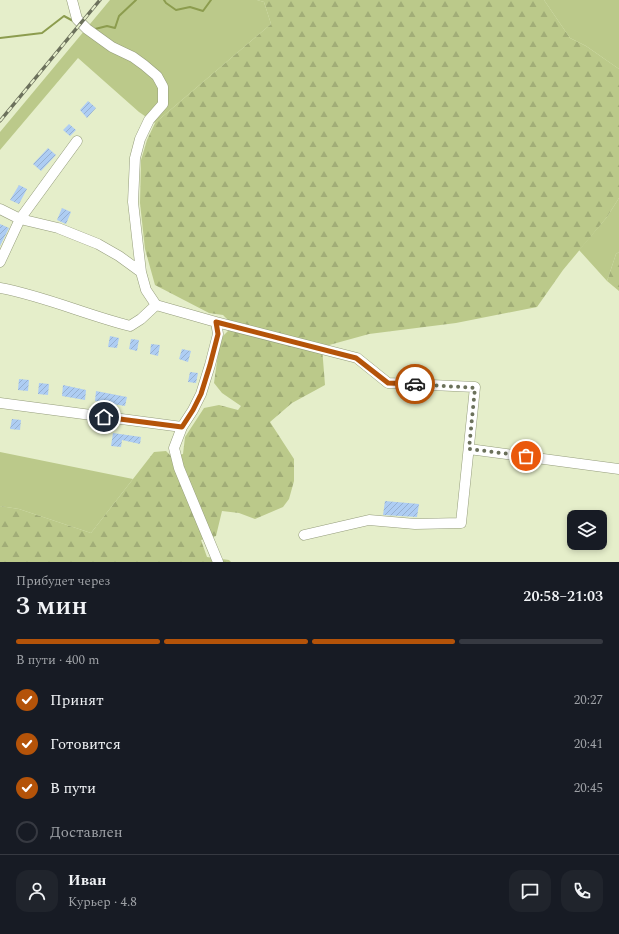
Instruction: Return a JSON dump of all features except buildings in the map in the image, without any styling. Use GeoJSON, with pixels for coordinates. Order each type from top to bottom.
{"type":"FeatureCollection","features":[{"type":"Feature","properties":{"kind":"street"},"geometry":{"type":"LineString","coordinates":[[72,0],[77,19],[87,29],[112,48],[133,57],[144,65],[157,76],[163,87],[162,104],[149,120],[140,139],[135,158],[133,202],[141,272],[146,290],[156,305],[356,358],[388,383],[475,388],[460,523],[415,524],[369,520],[304,535]]}},
{"type":"Feature","properties":{"kind":"street"},"geometry":{"type":"LineString","coordinates":[[0,262],[20,219],[77,141]]}},
{"type":"Feature","properties":{"kind":"street"},"geometry":{"type":"LineString","coordinates":[[0,209],[20,219],[58,228],[98,244],[119,256],[141,272]]}},
{"type":"Feature","properties":{"kind":"street"},"geometry":{"type":"LineString","coordinates":[[0,288],[21,292],[106,320],[130,326],[141,319],[156,305]]}},
{"type":"Feature","properties":{"kind":"street"},"geometry":{"type":"LineString","coordinates":[[216,322],[218,334],[201,394],[182,427],[174,448],[179,468],[218,562]]}},
{"type":"Feature","properties":{"kind":"street"},"geometry":{"type":"LineString","coordinates":[[0,403],[182,427]]}},
{"type":"Feature","properties":{"kind":"street"},"geometry":{"type":"LineString","coordinates":[[469,449],[619,469]]}},
{"type":"Feature","properties":{"kind":"green space"},"geometry":{"type":"Polygon","coordinates":[[[110,0],[257,0],[264,2],[271,24],[155,123],[139,112],[78,58],[0,150],[0,132],[110,0]]]}},
{"type":"Feature","properties":{"kind":"green space"},"geometry":{"type":"Polygon","coordinates":[[[257,0],[544,0],[570,38],[586,46],[619,69],[619,198],[607,217],[563,270],[537,307],[456,323],[369,334],[322,347],[325,385],[292,403],[270,422],[294,459],[294,481],[289,499],[283,507],[255,519],[239,513],[222,511],[216,536],[201,540],[207,557],[229,560],[231,562],[0,562],[0,506],[19,509],[91,533],[154,452],[166,451],[172,457],[183,454],[185,437],[204,408],[219,405],[238,410],[241,406],[222,393],[214,383],[220,339],[228,331],[229,321],[223,315],[209,313],[155,285],[145,249],[140,203],[141,160],[147,140],[155,123],[271,24],[264,2],[257,0]]]}},
{"type":"Feature","properties":{"kind":"green space"},"geometry":{"type":"Polygon","coordinates":[[[544,0],[619,0],[619,69],[586,46],[570,38],[544,0]]]}},
{"type":"Feature","properties":{"kind":"green space"},"geometry":{"type":"Polygon","coordinates":[[[619,198],[619,252],[616,254],[607,281],[579,250],[607,217],[619,198]]]}},
{"type":"Feature","properties":{"kind":"green space"},"geometry":{"type":"Polygon","coordinates":[[[619,252],[619,291],[607,281],[616,254],[619,252]]]}},
{"type":"Feature","properties":{"kind":"green space"},"geometry":{"type":"Polygon","coordinates":[[[0,452],[133,479],[91,533],[19,509],[0,506],[0,452]]]}},
{"type":"Feature","properties":{"kind":"waterway"},"geometry":{"type":"LineString","coordinates":[[95,29],[107,26],[115,28],[119,16],[136,0]]}},
{"type":"Feature","properties":{"kind":"waterway"},"geometry":{"type":"LineString","coordinates":[[164,0],[176,10],[190,7],[203,11],[211,0]]}},
{"type":"Feature","properties":{"kind":"waterway"},"geometry":{"type":"LineString","coordinates":[[0,38],[42,33],[64,16],[75,22]]}},
{"type":"Feature","properties":{"kind":"railway"},"geometry":{"type":"LineString","coordinates":[[0,121],[100,0]]}},
{"type":"Feature","properties":{"kind":"way so far"},"geometry":{"type":"LineString","coordinates":[[415,384],[475,388],[469,449],[526,456]]}},
{"type":"Feature","properties":{"kind":"route"},"geometry":{"type":"LineString","coordinates":[[104,417],[182,427],[201,394],[218,334],[216,322],[356,358],[388,383],[415,384]]}}]}
